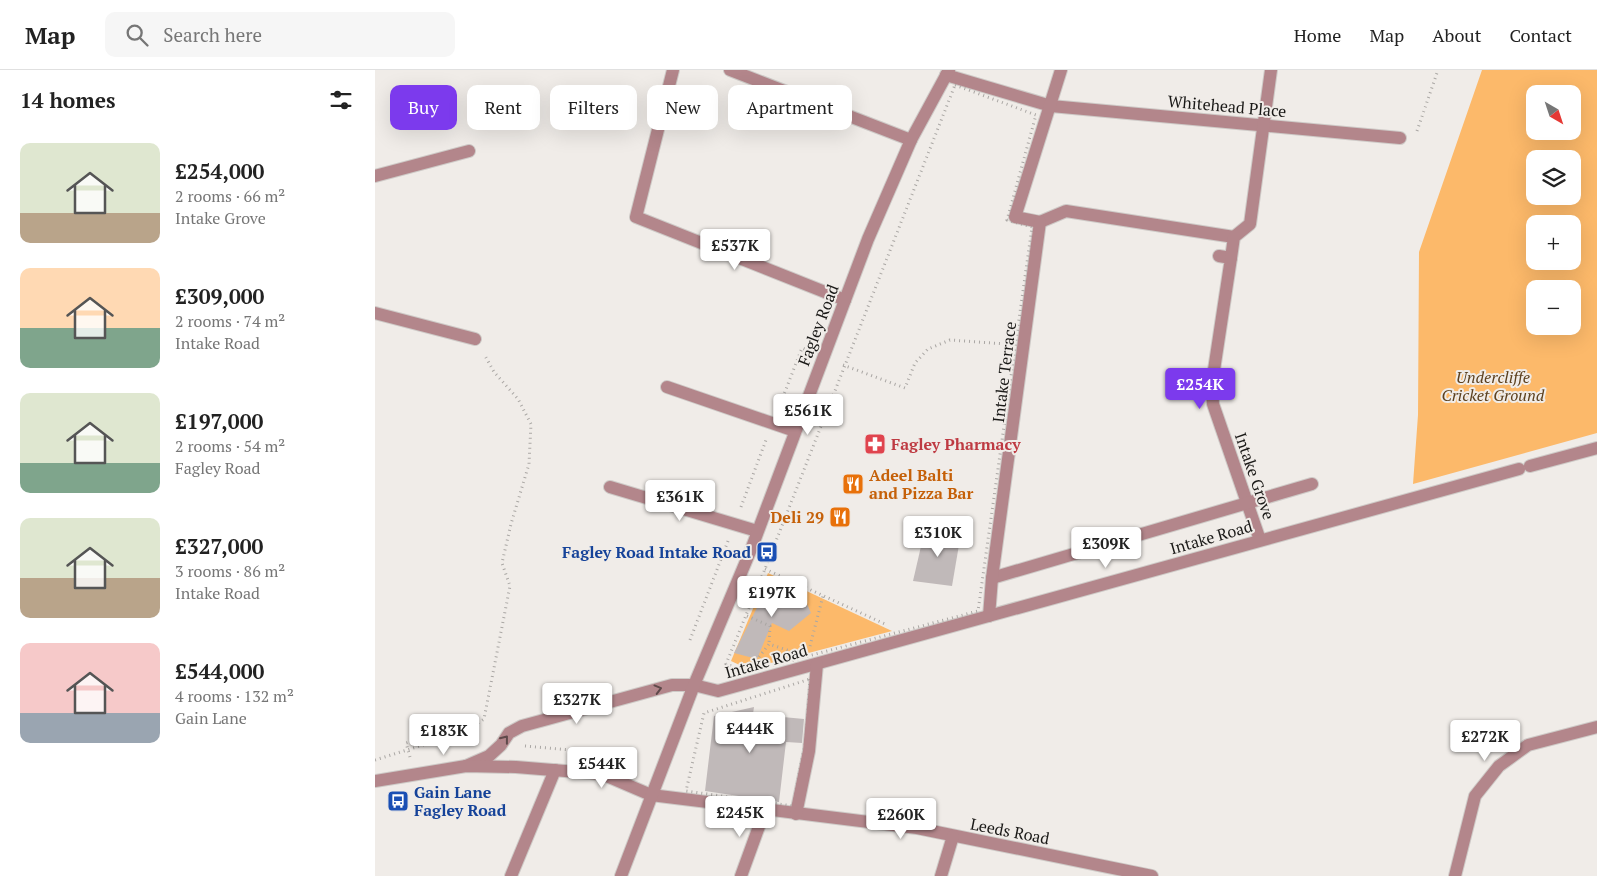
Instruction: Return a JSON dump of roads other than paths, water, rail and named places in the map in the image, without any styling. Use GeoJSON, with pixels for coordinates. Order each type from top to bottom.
{"type":"FeatureCollection","features":[{"type":"Feature","properties":{"kind":"street"},"geometry":{"type":"LineString","coordinates":[[673,70],[636,217],[845,300]]}},
{"type":"Feature","properties":{"kind":"street"},"geometry":{"type":"LineString","coordinates":[[730,70],[911,140]]}},
{"type":"Feature","properties":{"kind":"street"},"geometry":{"type":"LineString","coordinates":[[1061,70],[1015,217],[1040,222],[1066,211],[1234,237],[1250,224],[1271,70]]}},
{"type":"Feature","properties":{"kind":"street","name":"Fagley Road"},"geometry":{"type":"LineString","coordinates":[[621,876],[694,685],[757,531],[868,239],[911,140],[948,72]]}},
{"type":"Feature","properties":{"kind":"street","name":"Whitehead Place"},"geometry":{"type":"LineString","coordinates":[[948,72],[1051,106],[1400,138]]}},
{"type":"Feature","properties":{"kind":"street"},"geometry":{"type":"LineString","coordinates":[[375,176],[469,151]]}},
{"type":"Feature","properties":{"kind":"street","name":"Intake Terrace"},"geometry":{"type":"LineString","coordinates":[[989,616],[1020,344],[1040,222]]}},
{"type":"Feature","properties":{"kind":"street","name":"Intake Grove"},"geometry":{"type":"LineString","coordinates":[[1234,237],[1225,257],[1212,383],[1213,404],[1260,540]]}},
{"type":"Feature","properties":{"kind":"street"},"geometry":{"type":"LineString","coordinates":[[375,313],[475,339]]}},
{"type":"Feature","properties":{"kind":"street"},"geometry":{"type":"LineString","coordinates":[[667,387],[795,431]]}},
{"type":"Feature","properties":{"kind":"street","name":"Intake Road"},"geometry":{"type":"LineString","coordinates":[[466,766],[489,756],[501,745],[509,733],[523,726],[672,685],[694,685],[718,691],[812,660],[912,637],[1597,448]]}},
{"type":"Feature","properties":{"kind":"street","name":"Intake Road"},"geometry":{"type":"LineString","coordinates":[[992,578],[1312,484]]}},
{"type":"Feature","properties":{"kind":"street"},"geometry":{"type":"LineString","coordinates":[[610,487],[757,531]]}},
{"type":"Feature","properties":{"kind":"street"},"geometry":{"type":"LineString","coordinates":[[796,814],[809,751],[812,660]]}},
{"type":"Feature","properties":{"kind":"street"},"geometry":{"type":"LineString","coordinates":[[1455,876],[1475,796],[1499,766],[1528,745],[1597,727]]}},
{"type":"Feature","properties":{"kind":"street"},"geometry":{"type":"LineString","coordinates":[[375,781],[466,766]]}},
{"type":"Feature","properties":{"kind":"street","name":"Leeds Road"},"geometry":{"type":"LineString","coordinates":[[466,766],[516,767],[601,774],[651,795],[917,828],[1152,876]]}},
{"type":"Feature","properties":{"kind":"street"},"geometry":{"type":"LineString","coordinates":[[511,876],[555,770]]}},
{"type":"Feature","properties":{"kind":"street"},"geometry":{"type":"LineString","coordinates":[[741,876],[765,810]]}},
{"type":"Feature","properties":{"kind":"street"},"geometry":{"type":"LineString","coordinates":[[941,876],[953,836]]}},
{"type":"Feature","properties":{"kind":"place","name":"Fagley Pharmacy"},"geometry":{"type":"Point","coordinates":[875,444]}},
{"type":"Feature","properties":{"kind":"place","name":"Adeel Balti and Pizza Bar"},"geometry":{"type":"Point","coordinates":[853,484]}},
{"type":"Feature","properties":{"kind":"place","name":"Deli 29"},"geometry":{"type":"Point","coordinates":[840,517]}},
{"type":"Feature","properties":{"kind":"place","name":"Fagley Road Intake Road"},"geometry":{"type":"Point","coordinates":[767,552]}},
{"type":"Feature","properties":{"kind":"place","name":"Gain Lane Fagley Road"},"geometry":{"type":"Point","coordinates":[398,801]}},
{"type":"Feature","properties":{"kind":"park label","name":"Undercliffe Cricket Ground"},"geometry":{"type":"Point","coordinates":[1493,386]}}]}
